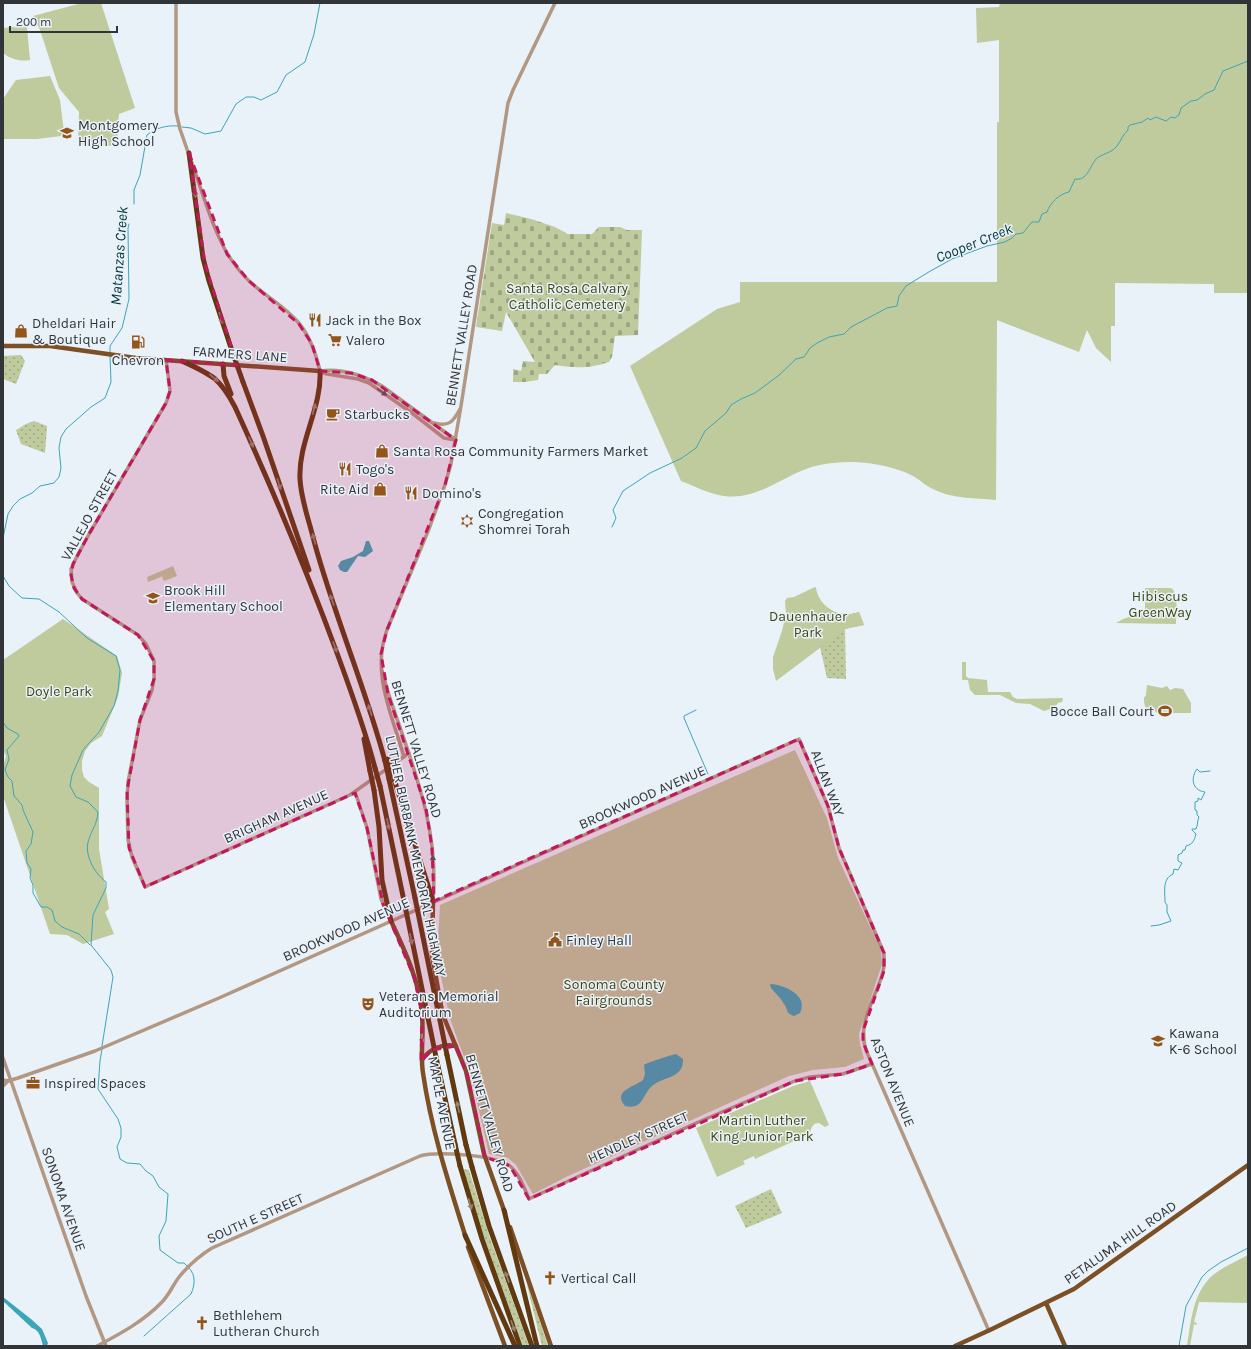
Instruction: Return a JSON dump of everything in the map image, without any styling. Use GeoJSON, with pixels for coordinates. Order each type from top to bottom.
{"type":"FeatureCollection","features":[{"type":"Feature","properties":{"kind":"highway"},"geometry":{"type":"LineString","coordinates":[[189,153],[203,258],[209,281],[326,622]]}},
{"type":"Feature","properties":{"kind":"highway"},"geometry":{"type":"LineString","coordinates":[[182,361],[216,379],[227,391],[288,527],[326,622]]}},
{"type":"Feature","properties":{"kind":"highway"},"geometry":{"type":"LineString","coordinates":[[223,364],[224,378],[235,407]]}},
{"type":"Feature","properties":{"kind":"highway","name":"LUTHER BURBANK MEMORIAL HIGHWAY"},"geometry":{"type":"LineString","coordinates":[[320,371],[318,394],[301,461],[301,488],[326,584],[374,723],[391,778],[466,1145],[491,1232],[532,1346]]}},
{"type":"Feature","properties":{"kind":"highway","name":"LUTHER BURBANK MEMORIAL HIGHWAY"},"geometry":{"type":"LineString","coordinates":[[326,622],[355,702],[373,769],[380,786],[454,1144],[482,1239],[520,1346]]}},
{"type":"Feature","properties":{"kind":"highway"},"geometry":{"type":"LineString","coordinates":[[373,769],[379,827],[382,880],[391,921]]}},
{"type":"Feature","properties":{"kind":"highway"},"geometry":{"type":"LineString","coordinates":[[391,778],[433,901]]}},
{"type":"Feature","properties":{"kind":"highway"},"geometry":{"type":"LineString","coordinates":[[504,1210],[537,1346]]}},
{"type":"Feature","properties":{"kind":"highway"},"geometry":{"type":"LineString","coordinates":[[465,1235],[515,1346]]}},
{"type":"Feature","properties":{"kind":"main road","name":"FARMERS LANE"},"geometry":{"type":"LineString","coordinates":[[3,346],[50,346],[166,360],[320,371]]}},
{"type":"Feature","properties":{"kind":"main road","name":"BENNETT VALLEY ROAD"},"geometry":{"type":"LineString","coordinates":[[433,901],[433,965],[444,1016],[468,1078],[485,1157],[551,1346]]}},
{"type":"Feature","properties":{"kind":"main road","name":"MAPLE AVENUE"},"geometry":{"type":"LineString","coordinates":[[391,921],[409,962],[420,1001],[422,1016],[421,1061],[424,1082],[440,1154],[472,1260],[505,1346]]}},
{"type":"Feature","properties":{"kind":"main road"},"geometry":{"type":"LineString","coordinates":[[421,1061],[426,1054],[432,1050],[450,1045],[456,1046]]}},
{"type":"Feature","properties":{"kind":"main road","name":"PETALUMA HILL ROAD"},"geometry":{"type":"LineString","coordinates":[[955,1346],[989,1331],[1046,1302],[1066,1294],[1248,1165]]}},
{"type":"Feature","properties":{"kind":"main road"},"geometry":{"type":"LineString","coordinates":[[1046,1302],[1065,1346]]}},
{"type":"Feature","properties":{"kind":"street"},"geometry":{"type":"LineString","coordinates":[[176,3],[177,118],[218,236],[227,254],[249,281],[292,316],[299,324],[314,348],[320,371],[328,374],[358,379],[369,383],[412,413],[444,438],[456,440]]}},
{"type":"Feature","properties":{"kind":"street","name":"BENNETT VALLEY ROAD"},"geometry":{"type":"LineString","coordinates":[[404,757],[386,701],[381,677],[384,638],[429,529],[445,485],[456,440],[462,406],[508,103],[554,3]]}},
{"type":"Feature","properties":{"kind":"street","name":"VALLEJO STREET"},"geometry":{"type":"LineString","coordinates":[[145,886],[129,848],[127,800],[128,782],[140,720],[152,690],[154,679],[154,661],[146,644],[138,635],[82,599],[74,588],[71,575],[73,564],[166,403],[170,391],[166,360]]}},
{"type":"Feature","properties":{"kind":"street","name":"FARMERS LANE"},"geometry":{"type":"LineString","coordinates":[[320,371],[328,370],[351,373],[372,380],[456,440]]}},
{"type":"Feature","properties":{"kind":"street"},"geometry":{"type":"LineString","coordinates":[[430,422],[440,425],[450,423],[454,420],[462,406]]}},
{"type":"Feature","properties":{"kind":"street","name":"BENNETT VALLEY ROAD"},"geometry":{"type":"LineString","coordinates":[[381,668],[388,694],[420,784],[429,824],[435,878],[433,901]]}},
{"type":"Feature","properties":{"kind":"street","name":"ALLAN WAY"},"geometry":{"type":"LineString","coordinates":[[798,739],[828,806],[836,836]]}},
{"type":"Feature","properties":{"kind":"street","name":"BROOKWOOD AVENUE"},"geometry":{"type":"LineString","coordinates":[[3,1086],[9,1081],[106,1047],[798,739]]}},
{"type":"Feature","properties":{"kind":"street","name":"BRIGHAM AVENUE"},"geometry":{"type":"LineString","coordinates":[[145,886],[355,792],[409,753]]}},
{"type":"Feature","properties":{"kind":"street","name":"MAPLE AVENUE"},"geometry":{"type":"LineString","coordinates":[[355,792],[367,828],[381,899],[384,909],[391,921]]}},
{"type":"Feature","properties":{"kind":"street","name":"ASTON AVENUE"},"geometry":{"type":"LineString","coordinates":[[836,836],[839,848],[884,953],[884,971],[863,1025],[863,1042],[989,1331]]}},
{"type":"Feature","properties":{"kind":"street","name":"SONOMA AVENUE"},"geometry":{"type":"LineString","coordinates":[[3,1058],[9,1081],[84,1290],[105,1344]]}},
{"type":"Feature","properties":{"kind":"street","name":"HENDLEY STREET"},"geometry":{"type":"LineString","coordinates":[[529,1199],[795,1081],[810,1077],[844,1074],[872,1064]]}},
{"type":"Feature","properties":{"kind":"street"},"geometry":{"type":"LineString","coordinates":[[3,1080],[9,1081]]}},
{"type":"Feature","properties":{"kind":"street","name":"SOUTH E STREET"},"geometry":{"type":"LineString","coordinates":[[97,1346],[105,1344],[145,1317],[161,1303],[190,1264],[212,1248],[423,1155],[440,1154],[485,1157],[502,1161],[510,1166],[518,1176],[529,1199]]}},
{"type":"Feature","properties":{"kind":"highlighted area"},"geometry":{"type":"Polygon","coordinates":[[[189,153],[227,254],[249,281],[299,324],[312,344],[320,371],[351,373],[372,380],[456,440],[445,485],[387,630],[381,654],[388,694],[426,808],[432,848],[434,901],[799,739],[828,806],[839,848],[884,953],[884,971],[863,1031],[863,1042],[872,1064],[843,1074],[795,1081],[529,1199],[510,1166],[485,1157],[468,1078],[456,1046],[432,1050],[421,1061],[422,1013],[414,977],[383,904],[367,828],[355,793],[145,887],[129,848],[127,791],[140,720],[154,679],[154,661],[138,635],[82,599],[74,588],[71,575],[73,564],[89,534],[166,403],[170,391],[166,360],[237,365],[205,264],[189,153]]]}},
{"type":"Feature","properties":{"kind":"green space"},"geometry":{"type":"Polygon","coordinates":[[[82,3],[101,3],[135,108],[119,114],[117,146],[78,144],[79,112],[59,88],[40,30],[33,16],[82,3]]]}},
{"type":"Feature","properties":{"kind":"green space"},"geometry":{"type":"Polygon","coordinates":[[[1000,3],[1248,3],[1248,293],[1214,293],[1214,284],[1115,283],[1115,326],[1111,326],[1111,362],[1096,348],[1087,330],[1079,352],[997,320],[996,500],[964,498],[948,495],[930,488],[913,476],[899,470],[877,464],[854,462],[817,465],[796,473],[767,488],[747,495],[724,496],[713,494],[681,481],[630,366],[717,309],[740,302],[740,282],[997,282],[997,122],[999,122],[999,40],[977,43],[976,8],[999,7],[1000,3]]]}},
{"type":"Feature","properties":{"kind":"green space"},"geometry":{"type":"Polygon","coordinates":[[[25,26],[27,28],[30,60],[16,60],[3,53],[3,28],[25,26]]]}},
{"type":"Feature","properties":{"kind":"green space"},"geometry":{"type":"Polygon","coordinates":[[[50,76],[60,100],[64,132],[61,136],[37,139],[3,139],[3,99],[16,80],[50,76]]]}},
{"type":"Feature","properties":{"kind":"green space","name":"Santa Rosa Calvary Catholic Cemetery"},"geometry":{"type":"Polygon","coordinates":[[[506,213],[555,227],[568,234],[592,234],[599,227],[620,227],[627,230],[642,230],[638,335],[615,336],[612,357],[609,362],[595,366],[582,367],[555,365],[547,374],[539,374],[538,380],[513,382],[513,369],[521,371],[523,361],[535,362],[506,312],[502,331],[476,327],[492,223],[504,225],[506,213]]]}},
{"type":"Feature","properties":{"kind":"green space"},"geometry":{"type":"Polygon","coordinates":[[[21,355],[25,361],[16,384],[3,379],[3,356],[21,355]]]}},
{"type":"Feature","properties":{"kind":"green space"},"geometry":{"type":"Polygon","coordinates":[[[34,421],[47,426],[45,453],[21,444],[16,430],[34,421]]]}},
{"type":"Feature","properties":{"kind":"green space"},"geometry":{"type":"Polygon","coordinates":[[[173,566],[177,576],[164,581],[161,575],[161,577],[148,582],[147,577],[173,566]]]}},
{"type":"Feature","properties":{"kind":"green space","name":"Dauenhauer Park"},"geometry":{"type":"Polygon","coordinates":[[[815,587],[821,601],[826,606],[838,613],[852,614],[859,612],[864,625],[845,629],[776,681],[773,669],[773,657],[786,614],[785,601],[787,598],[794,597],[815,587]]]}},
{"type":"Feature","properties":{"kind":"green space","name":"Hibiscus GreenWay"},"geometry":{"type":"Polygon","coordinates":[[[1145,588],[1171,588],[1174,591],[1176,599],[1176,624],[1116,623],[1123,619],[1145,612],[1145,588]]]}},
{"type":"Feature","properties":{"kind":"green space"},"geometry":{"type":"Polygon","coordinates":[[[859,612],[864,625],[845,629],[846,679],[827,678],[820,647],[777,680],[778,671],[851,614],[859,612]]]}},
{"type":"Feature","properties":{"kind":"green space","name":"Doyle Park"},"geometry":{"type":"Polygon","coordinates":[[[63,619],[117,656],[122,673],[118,697],[102,736],[91,743],[85,751],[82,761],[84,777],[99,788],[99,849],[109,909],[105,912],[114,934],[83,944],[67,935],[50,934],[3,796],[3,767],[6,756],[3,750],[3,660],[63,619]]]}},
{"type":"Feature","properties":{"kind":"green space"},"geometry":{"type":"Polygon","coordinates":[[[962,662],[966,662],[966,676],[968,678],[987,680],[988,692],[1010,692],[1013,697],[1017,699],[1063,698],[1062,702],[1058,703],[1054,708],[1044,711],[1030,704],[1016,703],[1000,695],[975,695],[970,690],[968,680],[962,680],[962,662]]]}},
{"type":"Feature","properties":{"kind":"green space"},"geometry":{"type":"Polygon","coordinates":[[[1147,685],[1162,688],[1167,686],[1170,690],[1175,688],[1183,689],[1191,703],[1191,713],[1157,713],[1152,708],[1148,709],[1145,706],[1144,701],[1147,685]]]}},
{"type":"Feature","properties":{"kind":"green space","name":"Sonoma County Fairgrounds"},"geometry":{"type":"Polygon","coordinates":[[[795,750],[827,818],[838,858],[881,950],[882,964],[859,1034],[864,1059],[845,1067],[813,1070],[789,1076],[566,1177],[533,1194],[516,1165],[508,1158],[489,1154],[471,1076],[450,1019],[437,958],[440,905],[795,750]]]}},
{"type":"Feature","properties":{"kind":"green space","name":"Martin Luther King Junior Park"},"geometry":{"type":"Polygon","coordinates":[[[810,1081],[829,1125],[825,1127],[819,1123],[816,1123],[812,1127],[809,1134],[755,1159],[754,1156],[743,1161],[745,1164],[717,1177],[696,1128],[793,1086],[810,1081]]]}},
{"type":"Feature","properties":{"kind":"green space"},"geometry":{"type":"Polygon","coordinates":[[[463,1169],[469,1170],[489,1235],[529,1346],[523,1346],[480,1226],[463,1169]]]}},
{"type":"Feature","properties":{"kind":"green space"},"geometry":{"type":"Polygon","coordinates":[[[771,1189],[782,1213],[746,1228],[735,1206],[771,1189]]]}},
{"type":"Feature","properties":{"kind":"green space"},"geometry":{"type":"Polygon","coordinates":[[[1248,1255],[1248,1303],[1199,1302],[1194,1322],[1197,1323],[1196,1325],[1194,1324],[1190,1346],[1187,1346],[1194,1308],[1197,1298],[1206,1282],[1221,1269],[1248,1255]]]}},
{"type":"Feature","properties":{"kind":"green space"},"geometry":{"type":"Polygon","coordinates":[[[528,1285],[548,1346],[542,1346],[528,1285]]]}},
{"type":"Feature","properties":{"kind":"water"},"geometry":{"type":"Polygon","coordinates":[[[366,541],[369,541],[373,551],[365,557],[358,556],[347,572],[340,570],[338,566],[341,561],[353,557],[363,551],[366,541]]]}},
{"type":"Feature","properties":{"kind":"water"},"geometry":{"type":"Polygon","coordinates":[[[771,984],[782,986],[794,992],[798,996],[802,1007],[800,1013],[794,1016],[788,1013],[781,1000],[771,988],[771,984]]]}},
{"type":"Feature","properties":{"kind":"water"},"geometry":{"type":"Polygon","coordinates":[[[676,1054],[683,1059],[680,1071],[671,1077],[654,1084],[641,1102],[635,1106],[625,1106],[621,1097],[626,1090],[643,1080],[645,1074],[644,1065],[676,1054]]]}},
{"type":"Feature","properties":{"kind":"water"},"geometry":{"type":"Polygon","coordinates":[[[3,1297],[42,1329],[48,1343],[47,1346],[43,1346],[40,1335],[37,1331],[3,1301],[3,1297]]]}},
{"type":"Feature","properties":{"kind":"waterway","name":"Matanzas Creek"},"geometry":{"type":"LineString","coordinates":[[182,127],[191,128],[205,134],[221,131],[236,104],[246,97],[254,97],[261,100],[277,92],[286,75],[305,62],[314,34],[320,3]]}},
{"type":"Feature","properties":{"kind":"waterway","name":"Cooper Creek"},"geometry":{"type":"LineString","coordinates":[[612,527],[616,518],[613,510],[623,491],[650,473],[682,458],[696,448],[705,431],[726,413],[731,405],[755,393],[778,376],[796,359],[804,357],[810,348],[817,343],[829,337],[844,334],[851,327],[887,308],[897,306],[899,296],[906,286],[927,273],[952,259],[987,246],[1005,242],[1016,234],[1023,233],[1032,222],[1039,222],[1042,214],[1047,212],[1055,199],[1069,192],[1075,179],[1085,176],[1096,159],[1115,148],[1130,125],[1142,122],[1148,118],[1150,120],[1156,117],[1166,121],[1171,117],[1175,118],[1179,115],[1181,108],[1191,101],[1197,100],[1214,90],[1223,71],[1248,61]]}},
{"type":"Feature","properties":{"kind":"waterway","name":"Matanzas Creek"},"geometry":{"type":"LineString","coordinates":[[134,204],[134,190],[140,175],[147,135],[154,130],[169,126],[178,126]]}},
{"type":"Feature","properties":{"kind":"waterway","name":"Matanzas Creek"},"geometry":{"type":"LineString","coordinates":[[110,353],[110,346],[122,328],[129,299],[129,224]]}},
{"type":"Feature","properties":{"kind":"waterway","name":"Matanzas Creek"},"geometry":{"type":"LineString","coordinates":[[3,538],[8,514],[13,506],[20,499],[32,493],[40,486],[54,483],[59,477],[61,468],[59,448],[61,437],[66,429],[91,407],[105,398],[111,382],[110,356]]}},
{"type":"Feature","properties":{"kind":"waterway","name":"Matanzas Creek"},"geometry":{"type":"LineString","coordinates":[[3,576],[9,586],[22,598],[39,599],[59,612],[87,638],[116,656],[120,670],[118,691],[114,706],[99,732],[83,750],[72,775],[70,786],[76,797],[88,802],[98,812],[96,824],[89,839],[88,851],[94,869],[106,882],[106,888],[93,915],[91,945],[111,970],[113,977],[102,1046]]}},
{"type":"Feature","properties":{"kind":"waterway"},"geometry":{"type":"LineString","coordinates":[[696,710],[684,716],[684,718],[708,774]]}},
{"type":"Feature","properties":{"kind":"waterway"},"geometry":{"type":"LineString","coordinates":[[3,722],[7,728],[19,736],[7,750],[9,759],[5,770],[8,777],[12,781],[14,796],[22,805],[33,832],[31,844],[26,851],[27,863],[31,869],[30,878],[33,885],[33,893],[41,907],[47,907],[52,910],[55,921],[62,927],[79,934],[90,945]]}},
{"type":"Feature","properties":{"kind":"waterway"},"geometry":{"type":"LineString","coordinates":[[1151,926],[1171,921],[1165,902],[1166,882],[1169,876],[1173,874],[1174,869],[1178,870],[1182,863],[1178,861],[1178,855],[1182,853],[1186,846],[1195,839],[1196,834],[1192,829],[1196,829],[1199,817],[1197,815],[1197,811],[1195,810],[1195,802],[1198,801],[1198,798],[1201,800],[1205,792],[1200,791],[1195,786],[1193,779],[1195,772],[1197,769],[1200,772],[1210,771]]}},
{"type":"Feature","properties":{"kind":"waterway","name":"Matanzas Creek"},"geometry":{"type":"LineString","coordinates":[[102,1049],[98,1089],[118,1119],[121,1128],[121,1137],[117,1147],[120,1159],[127,1163],[140,1164],[153,1176],[159,1187],[168,1194],[166,1221],[159,1236],[160,1250],[178,1263],[184,1263],[187,1266]]}},
{"type":"Feature","properties":{"kind":"waterway"},"geometry":{"type":"LineString","coordinates":[[1179,1346],[1186,1306],[1202,1277],[1221,1262],[1248,1248]]}},
{"type":"Feature","properties":{"kind":"waterway","name":"Matanzas Creek"},"geometry":{"type":"LineString","coordinates":[[144,1336],[191,1294],[194,1280],[193,1274],[189,1268]]}},
{"type":"Feature","properties":{"kind":"place","name":"Montgomery High School"},"geometry":{"type":"Point","coordinates":[67,133]}},
{"type":"Feature","properties":{"kind":"place","name":"Jack in the Box"},"geometry":{"type":"Point","coordinates":[315,320]}},
{"type":"Feature","properties":{"kind":"place","name":"Dheldari Hair & Boutique"},"geometry":{"type":"Point","coordinates":[21,331]}},
{"type":"Feature","properties":{"kind":"place","name":"Valero"},"geometry":{"type":"Point","coordinates":[335,340]}},
{"type":"Feature","properties":{"kind":"place","name":"Chevron"},"geometry":{"type":"Point","coordinates":[138,342]}},
{"type":"Feature","properties":{"kind":"place","name":"Starbucks"},"geometry":{"type":"Point","coordinates":[333,414]}},
{"type":"Feature","properties":{"kind":"place","name":"Santa Rosa Community Farmers Market"},"geometry":{"type":"Point","coordinates":[382,451]}},
{"type":"Feature","properties":{"kind":"place","name":"Togo's"},"geometry":{"type":"Point","coordinates":[345,469]}},
{"type":"Feature","properties":{"kind":"place","name":"Rite Aid"},"geometry":{"type":"Point","coordinates":[380,489]}},
{"type":"Feature","properties":{"kind":"place","name":"Domino's"},"geometry":{"type":"Point","coordinates":[411,493]}},
{"type":"Feature","properties":{"kind":"place","name":"Congregation Shomrei Torah"},"geometry":{"type":"Point","coordinates":[467,521]}},
{"type":"Feature","properties":{"kind":"place","name":"Brook Hill Elementary School"},"geometry":{"type":"Point","coordinates":[153,598]}},
{"type":"Feature","properties":{"kind":"place","name":"Bocce Ball Court"},"geometry":{"type":"Point","coordinates":[1165,711]}},
{"type":"Feature","properties":{"kind":"place","name":"Finley Hall"},"geometry":{"type":"Point","coordinates":[555,940]}},
{"type":"Feature","properties":{"kind":"place","name":"Veterans Memorial Auditorium"},"geometry":{"type":"Point","coordinates":[368,1004]}},
{"type":"Feature","properties":{"kind":"place","name":"Kawana K-6 School"},"geometry":{"type":"Point","coordinates":[1158,1041]}},
{"type":"Feature","properties":{"kind":"place","name":"Inspired Spaces"},"geometry":{"type":"Point","coordinates":[33,1083]}},
{"type":"Feature","properties":{"kind":"place","name":"Vertical Call"},"geometry":{"type":"Point","coordinates":[550,1278]}},
{"type":"Feature","properties":{"kind":"place","name":"Bethlehem Lutheran Church"},"geometry":{"type":"Point","coordinates":[202,1323]}}]}
